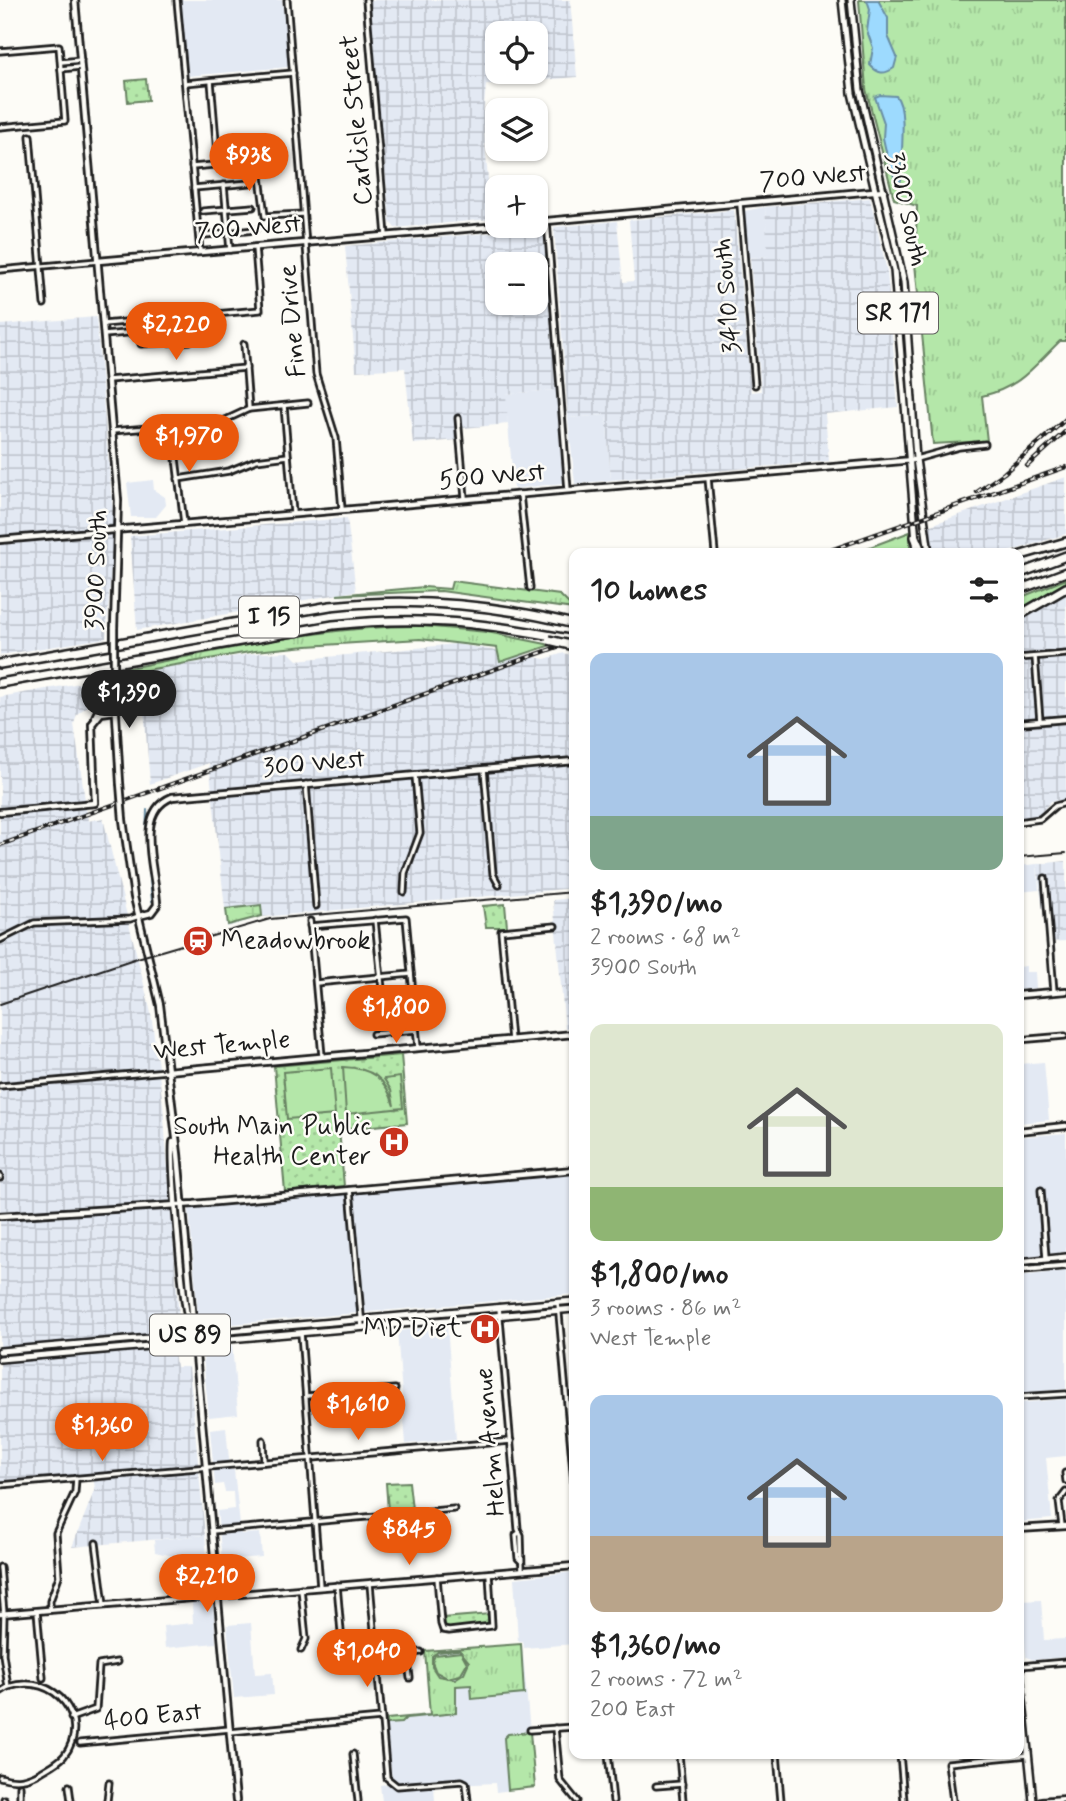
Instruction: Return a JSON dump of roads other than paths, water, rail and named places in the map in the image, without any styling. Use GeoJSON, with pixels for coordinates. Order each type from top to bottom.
{"type":"FeatureCollection","features":[{"type":"Feature","properties":{"kind":"highway"},"geometry":{"type":"LineString","coordinates":[[915,537],[918,548]]}},
{"type":"Feature","properties":{"kind":"highway"},"geometry":{"type":"LineString","coordinates":[[1024,554],[1066,542]]}},
{"type":"Feature","properties":{"kind":"highway"},"geometry":{"type":"LineString","coordinates":[[1024,572],[1066,556]]}},
{"type":"Feature","properties":{"kind":"highway"},"geometry":{"type":"LineString","coordinates":[[1024,588],[1066,572]]}},
{"type":"Feature","properties":{"kind":"highway"},"geometry":{"type":"LineString","coordinates":[[1024,612],[1066,588]]}},
{"type":"Feature","properties":{"kind":"highway","name":"I 15"},"geometry":{"type":"LineString","coordinates":[[0,664],[330,606],[379,601],[453,603],[569,621]]}},
{"type":"Feature","properties":{"kind":"highway","name":"I 15"},"geometry":{"type":"LineString","coordinates":[[0,683],[332,625],[382,620],[455,621],[530,632],[549,638]]}},
{"type":"Feature","properties":{"kind":"highway"},"geometry":{"type":"LineString","coordinates":[[549,638],[569,640]]}},
{"type":"Feature","properties":{"kind":"highway"},"geometry":{"type":"LineString","coordinates":[[549,638],[569,644]]}},
{"type":"Feature","properties":{"kind":"main road","name":"3300 South"},"geometry":{"type":"LineString","coordinates":[[842,0],[852,93],[895,284],[915,537]]}},
{"type":"Feature","properties":{"kind":"main road","name":"3300 South"},"geometry":{"type":"LineString","coordinates":[[851,0],[860,90],[904,282],[916,459],[928,548]]}},
{"type":"Feature","properties":{"kind":"main road"},"geometry":{"type":"LineString","coordinates":[[1024,1261],[1066,1257]]}},
{"type":"Feature","properties":{"kind":"main road"},"geometry":{"type":"LineString","coordinates":[[1024,1270],[1066,1266]]}},
{"type":"Feature","properties":{"kind":"main road","name":"US 89"},"geometry":{"type":"LineString","coordinates":[[0,1351],[569,1301]]}},
{"type":"Feature","properties":{"kind":"main road","name":"US 89"},"geometry":{"type":"LineString","coordinates":[[0,1359],[569,1310]]}},
{"type":"Feature","properties":{"kind":"main road"},"geometry":{"type":"LineString","coordinates":[[1024,1732],[1032,1801]]}},
{"type":"Feature","properties":{"kind":"street","name":"3900 South"},"geometry":{"type":"LineString","coordinates":[[75,0],[119,528],[114,681],[123,820],[139,916],[160,1004],[179,1205],[195,1329],[192,1335],[207,1468],[236,1801]]}},
{"type":"Feature","properties":{"kind":"street"},"geometry":{"type":"LineString","coordinates":[[177,0],[200,252]]}},
{"type":"Feature","properties":{"kind":"street","name":"Fine Drive"},"geometry":{"type":"LineString","coordinates":[[287,0],[304,243],[317,381],[336,438],[342,509]]}},
{"type":"Feature","properties":{"kind":"street","name":"Carlisle Street"},"geometry":{"type":"LineString","coordinates":[[366,0],[386,236]]}},
{"type":"Feature","properties":{"kind":"street"},"geometry":{"type":"LineString","coordinates":[[0,51],[59,46],[65,121],[0,127]]}},
{"type":"Feature","properties":{"kind":"street"},"geometry":{"type":"LineString","coordinates":[[61,62],[81,60]]}},
{"type":"Feature","properties":{"kind":"street"},"geometry":{"type":"LineString","coordinates":[[61,69],[81,67]]}},
{"type":"Feature","properties":{"kind":"street"},"geometry":{"type":"LineString","coordinates":[[185,83],[293,73]]}},
{"type":"Feature","properties":{"kind":"street"},"geometry":{"type":"LineString","coordinates":[[211,81],[219,165]]}},
{"type":"Feature","properties":{"kind":"street"},"geometry":{"type":"LineString","coordinates":[[30,136],[43,266],[44,304]]}},
{"type":"Feature","properties":{"kind":"street"},"geometry":{"type":"LineString","coordinates":[[192,167],[258,161],[265,216],[303,214]]}},
{"type":"Feature","properties":{"kind":"street"},"geometry":{"type":"LineString","coordinates":[[194,188],[250,183]]}},
{"type":"Feature","properties":{"kind":"street"},"geometry":{"type":"LineString","coordinates":[[224,185],[230,250]]}},
{"type":"Feature","properties":{"kind":"street","name":"700 West"},"geometry":{"type":"LineString","coordinates":[[548,221],[884,190]]}},
{"type":"Feature","properties":{"kind":"street","name":"3410 South"},"geometry":{"type":"LineString","coordinates":[[740,204],[755,385]]}},
{"type":"Feature","properties":{"kind":"street"},"geometry":{"type":"LineString","coordinates":[[203,211],[253,207]]}},
{"type":"Feature","properties":{"kind":"street","name":"700 West"},"geometry":{"type":"LineString","coordinates":[[0,270],[485,227]]}},
{"type":"Feature","properties":{"kind":"street"},"geometry":{"type":"LineString","coordinates":[[205,235],[255,230]]}},
{"type":"Feature","properties":{"kind":"street"},"geometry":{"type":"LineString","coordinates":[[548,234],[568,489]]}},
{"type":"Feature","properties":{"kind":"street"},"geometry":{"type":"LineString","coordinates":[[103,324],[260,310],[255,247]]}},
{"type":"Feature","properties":{"kind":"street"},"geometry":{"type":"LineString","coordinates":[[104,335],[138,332],[141,344],[188,342],[189,326]]}},
{"type":"Feature","properties":{"kind":"street"},"geometry":{"type":"LineString","coordinates":[[244,344],[250,409]]}},
{"type":"Feature","properties":{"kind":"street"},"geometry":{"type":"LineString","coordinates":[[108,380],[246,368]]}},
{"type":"Feature","properties":{"kind":"street"},"geometry":{"type":"LineString","coordinates":[[112,431],[221,422],[250,409],[308,403]]}},
{"type":"Feature","properties":{"kind":"street"},"geometry":{"type":"LineString","coordinates":[[284,406],[293,513]]}},
{"type":"Feature","properties":{"kind":"street"},"geometry":{"type":"LineString","coordinates":[[458,418],[465,499]]}},
{"type":"Feature","properties":{"kind":"street"},"geometry":{"type":"LineString","coordinates":[[172,426],[184,523]]}},
{"type":"Feature","properties":{"kind":"street","name":"500 West"},"geometry":{"type":"LineString","coordinates":[[0,540],[908,460],[941,454],[960,447],[985,444]]}},
{"type":"Feature","properties":{"kind":"street"},"geometry":{"type":"LineString","coordinates":[[178,478],[238,467],[256,460],[288,456]]}},
{"type":"Feature","properties":{"kind":"street"},"geometry":{"type":"LineString","coordinates":[[708,478],[715,548]]}},
{"type":"Feature","properties":{"kind":"street"},"geometry":{"type":"LineString","coordinates":[[520,494],[530,588]]}},
{"type":"Feature","properties":{"kind":"street"},"geometry":{"type":"LineString","coordinates":[[1024,658],[1066,654]]}},
{"type":"Feature","properties":{"kind":"street"},"geometry":{"type":"LineString","coordinates":[[1035,657],[1040,721]]}},
{"type":"Feature","properties":{"kind":"street"},"geometry":{"type":"LineString","coordinates":[[0,812],[94,803],[90,731],[114,681]]}},
{"type":"Feature","properties":{"kind":"street"},"geometry":{"type":"LineString","coordinates":[[95,717],[115,711]]}},
{"type":"Feature","properties":{"kind":"street"},"geometry":{"type":"LineString","coordinates":[[1024,722],[1066,719]]}},
{"type":"Feature","properties":{"kind":"street","name":"300 West"},"geometry":{"type":"LineString","coordinates":[[139,916],[151,913],[157,902],[150,829],[153,813],[162,802],[180,795],[569,761]]}},
{"type":"Feature","properties":{"kind":"street"},"geometry":{"type":"LineString","coordinates":[[484,769],[493,874],[499,885]]}},
{"type":"Feature","properties":{"kind":"street"},"geometry":{"type":"LineString","coordinates":[[404,892],[405,873],[419,840],[415,775]]}},
{"type":"Feature","properties":{"kind":"street"},"geometry":{"type":"LineString","coordinates":[[306,784],[316,906]]}},
{"type":"Feature","properties":{"kind":"street"},"geometry":{"type":"LineString","coordinates":[[1024,821],[1040,820],[1055,806],[1066,803]]}},
{"type":"Feature","properties":{"kind":"street"},"geometry":{"type":"LineString","coordinates":[[1045,877],[1054,992]]}},
{"type":"Feature","properties":{"kind":"street"},"geometry":{"type":"LineString","coordinates":[[0,940],[34,923],[130,919],[139,916]]}},
{"type":"Feature","properties":{"kind":"street"},"geometry":{"type":"LineString","coordinates":[[323,1056],[310,924],[406,918],[418,1048]]}},
{"type":"Feature","properties":{"kind":"street"},"geometry":{"type":"LineString","coordinates":[[375,920],[383,999],[413,996]]}},
{"type":"Feature","properties":{"kind":"street"},"geometry":{"type":"LineString","coordinates":[[511,1040],[501,930],[555,926]]}},
{"type":"Feature","properties":{"kind":"street"},"geometry":{"type":"LineString","coordinates":[[316,983],[411,974]]}},
{"type":"Feature","properties":{"kind":"street"},"geometry":{"type":"LineString","coordinates":[[1024,994],[1066,991]]}},
{"type":"Feature","properties":{"kind":"street"},"geometry":{"type":"LineString","coordinates":[[373,1034],[416,1030]]}},
{"type":"Feature","properties":{"kind":"street","name":"West Temple"},"geometry":{"type":"LineString","coordinates":[[0,1086],[569,1034]]}},
{"type":"Feature","properties":{"kind":"street"},"geometry":{"type":"LineString","coordinates":[[1024,1039],[1065,1036]]}},
{"type":"Feature","properties":{"kind":"street"},"geometry":{"type":"LineString","coordinates":[[1024,1130],[1066,1126]]}},
{"type":"Feature","properties":{"kind":"street"},"geometry":{"type":"LineString","coordinates":[[0,1216],[179,1205],[569,1170]]}},
{"type":"Feature","properties":{"kind":"street"},"geometry":{"type":"LineString","coordinates":[[350,1190],[362,1327]]}},
{"type":"Feature","properties":{"kind":"street"},"geometry":{"type":"LineString","coordinates":[[1041,1190],[1046,1259]]}},
{"type":"Feature","properties":{"kind":"street"},"geometry":{"type":"LineString","coordinates":[[558,1302],[569,1425]]}},
{"type":"Feature","properties":{"kind":"street","name":"Helm Avenue"},"geometry":{"type":"LineString","coordinates":[[499,1307],[519,1532],[516,1535],[518,1558],[522,1570]]}},
{"type":"Feature","properties":{"kind":"street"},"geometry":{"type":"LineString","coordinates":[[301,1333],[320,1587]]}},
{"type":"Feature","properties":{"kind":"street"},"geometry":{"type":"LineString","coordinates":[[306,1396],[395,1389]]}},
{"type":"Feature","properties":{"kind":"street"},"geometry":{"type":"LineString","coordinates":[[1024,1397],[1066,1394]]}},
{"type":"Feature","properties":{"kind":"street"},"geometry":{"type":"LineString","coordinates":[[263,1440],[264,1463]]}},
{"type":"Feature","properties":{"kind":"street"},"geometry":{"type":"LineString","coordinates":[[0,1485],[511,1441]]}},
{"type":"Feature","properties":{"kind":"street"},"geometry":{"type":"LineString","coordinates":[[1065,1473],[1066,1481]]}},
{"type":"Feature","properties":{"kind":"street"},"geometry":{"type":"LineString","coordinates":[[50,1609],[51,1597],[60,1576],[56,1533],[75,1492],[76,1478]]}},
{"type":"Feature","properties":{"kind":"street"},"geometry":{"type":"LineString","coordinates":[[1024,1529],[1064,1526],[1059,1501],[1066,1492]]}},
{"type":"Feature","properties":{"kind":"street"},"geometry":{"type":"LineString","coordinates":[[212,1531],[454,1508]]}},
{"type":"Feature","properties":{"kind":"street"},"geometry":{"type":"LineString","coordinates":[[96,1543],[104,1605]]}},
{"type":"Feature","properties":{"kind":"street"},"geometry":{"type":"LineString","coordinates":[[2,1614],[569,1566]]}},
{"type":"Feature","properties":{"kind":"street"},"geometry":{"type":"LineString","coordinates":[[0,1567],[3,1654],[8,1687]]}},
{"type":"Feature","properties":{"kind":"street"},"geometry":{"type":"LineString","coordinates":[[437,1577],[443,1630],[492,1626],[489,1573]]}},
{"type":"Feature","properties":{"kind":"street"},"geometry":{"type":"LineString","coordinates":[[370,1583],[387,1774],[392,1784],[459,1780],[466,1783],[468,1801]]}},
{"type":"Feature","properties":{"kind":"street"},"geometry":{"type":"LineString","coordinates":[[337,1586],[341,1632]]}},
{"type":"Feature","properties":{"kind":"street"},"geometry":{"type":"LineString","coordinates":[[301,1588],[306,1639],[301,1650]]}},
{"type":"Feature","properties":{"kind":"street"},"geometry":{"type":"LineString","coordinates":[[37,1611],[43,1678]]}},
{"type":"Feature","properties":{"kind":"street"},"geometry":{"type":"LineString","coordinates":[[377,1657],[421,1652]]}},
{"type":"Feature","properties":{"kind":"street"},"geometry":{"type":"LineString","coordinates":[[407,1653],[410,1678]]}},
{"type":"Feature","properties":{"kind":"street"},"geometry":{"type":"LineString","coordinates":[[71,1719],[96,1709],[99,1665],[117,1662]]}},
{"type":"Feature","properties":{"kind":"street"},"geometry":{"type":"LineString","coordinates":[[1024,1666],[1066,1662]]}},
{"type":"Feature","properties":{"kind":"street"},"geometry":{"type":"LineString","coordinates":[[0,1692],[8,1687],[35,1684],[54,1689],[67,1707],[71,1719],[71,1739],[60,1759],[27,1779],[0,1777]]}},
{"type":"Feature","properties":{"kind":"street","name":"400 East"},"geometry":{"type":"LineString","coordinates":[[80,1743],[382,1718]]}},
{"type":"Feature","properties":{"kind":"street"},"geometry":{"type":"LineString","coordinates":[[530,1730],[569,1727]]}},
{"type":"Feature","properties":{"kind":"street"},"geometry":{"type":"LineString","coordinates":[[555,1728],[560,1780],[577,1801]]}},
{"type":"Feature","properties":{"kind":"street"},"geometry":{"type":"LineString","coordinates":[[353,1754],[358,1801]]}},
{"type":"Feature","properties":{"kind":"street"},"geometry":{"type":"LineString","coordinates":[[1024,1755],[1028,1755]]}},
{"type":"Feature","properties":{"kind":"street"},"geometry":{"type":"LineString","coordinates":[[609,1759],[613,1801]]}},
{"type":"Feature","properties":{"kind":"street"},"geometry":{"type":"LineString","coordinates":[[680,1759],[683,1801]]}},
{"type":"Feature","properties":{"kind":"street"},"geometry":{"type":"LineString","coordinates":[[777,1759],[781,1801]]}},
{"type":"Feature","properties":{"kind":"street"},"geometry":{"type":"LineString","coordinates":[[900,1759],[904,1801]]}},
{"type":"Feature","properties":{"kind":"street"},"geometry":{"type":"LineString","coordinates":[[953,1801],[948,1763],[983,1759]]}},
{"type":"Feature","properties":{"kind":"street"},"geometry":{"type":"LineString","coordinates":[[107,1801],[109,1783]]}},
{"type":"Feature","properties":{"kind":"street"},"geometry":{"type":"LineString","coordinates":[[656,1786],[682,1784]]}},
{"type":"Feature","properties":{"kind":"street"},"geometry":{"type":"LineString","coordinates":[[20,1786],[20,1801]]}},
{"type":"Feature","properties":{"kind":"street"},"geometry":{"type":"LineString","coordinates":[[69,1786],[71,1801]]}},
{"type":"Feature","properties":{"kind":"street"},"geometry":{"type":"LineString","coordinates":[[1041,1801],[1066,1799]]}},
{"type":"Feature","properties":{"kind":"water"},"geometry":{"type":"Polygon","coordinates":[[[867,0],[878,0],[888,18],[888,36],[897,57],[894,68],[887,72],[878,72],[870,65],[873,48],[867,31],[870,9],[867,0]]]}},
{"type":"Feature","properties":{"kind":"water"},"geometry":{"type":"Polygon","coordinates":[[[896,96],[902,112],[901,180],[898,185],[889,165],[883,138],[884,123],[875,97],[896,96]]]}},
{"type":"Feature","properties":{"kind":"waterway"},"geometry":{"type":"LineString","coordinates":[[147,810],[146,838],[152,901]]}},
{"type":"Feature","properties":{"kind":"tram line"},"geometry":{"type":"LineString","coordinates":[[1024,856],[1066,853]]}},
{"type":"Feature","properties":{"kind":"tram line"},"geometry":{"type":"LineString","coordinates":[[0,1004],[134,959],[270,919],[569,892]]}},
{"type":"Feature","properties":{"kind":"railway"},"geometry":{"type":"LineString","coordinates":[[977,492],[1004,473],[1066,419]]}},
{"type":"Feature","properties":{"kind":"railway"},"geometry":{"type":"LineString","coordinates":[[1027,466],[1066,431]]}},
{"type":"Feature","properties":{"kind":"railway"},"geometry":{"type":"LineString","coordinates":[[836,548],[1066,467]]}},
{"type":"Feature","properties":{"kind":"railway"},"geometry":{"type":"LineString","coordinates":[[0,845],[569,643]]}},
{"type":"Feature","properties":{"kind":"place","name":"Meadowbrook"},"geometry":{"type":"Point","coordinates":[198,941]}},
{"type":"Feature","properties":{"kind":"place","name":"South Main Public Health Center"},"geometry":{"type":"Point","coordinates":[394,1142]}},
{"type":"Feature","properties":{"kind":"place","name":"MD Diet"},"geometry":{"type":"Point","coordinates":[485,1329]}}]}
